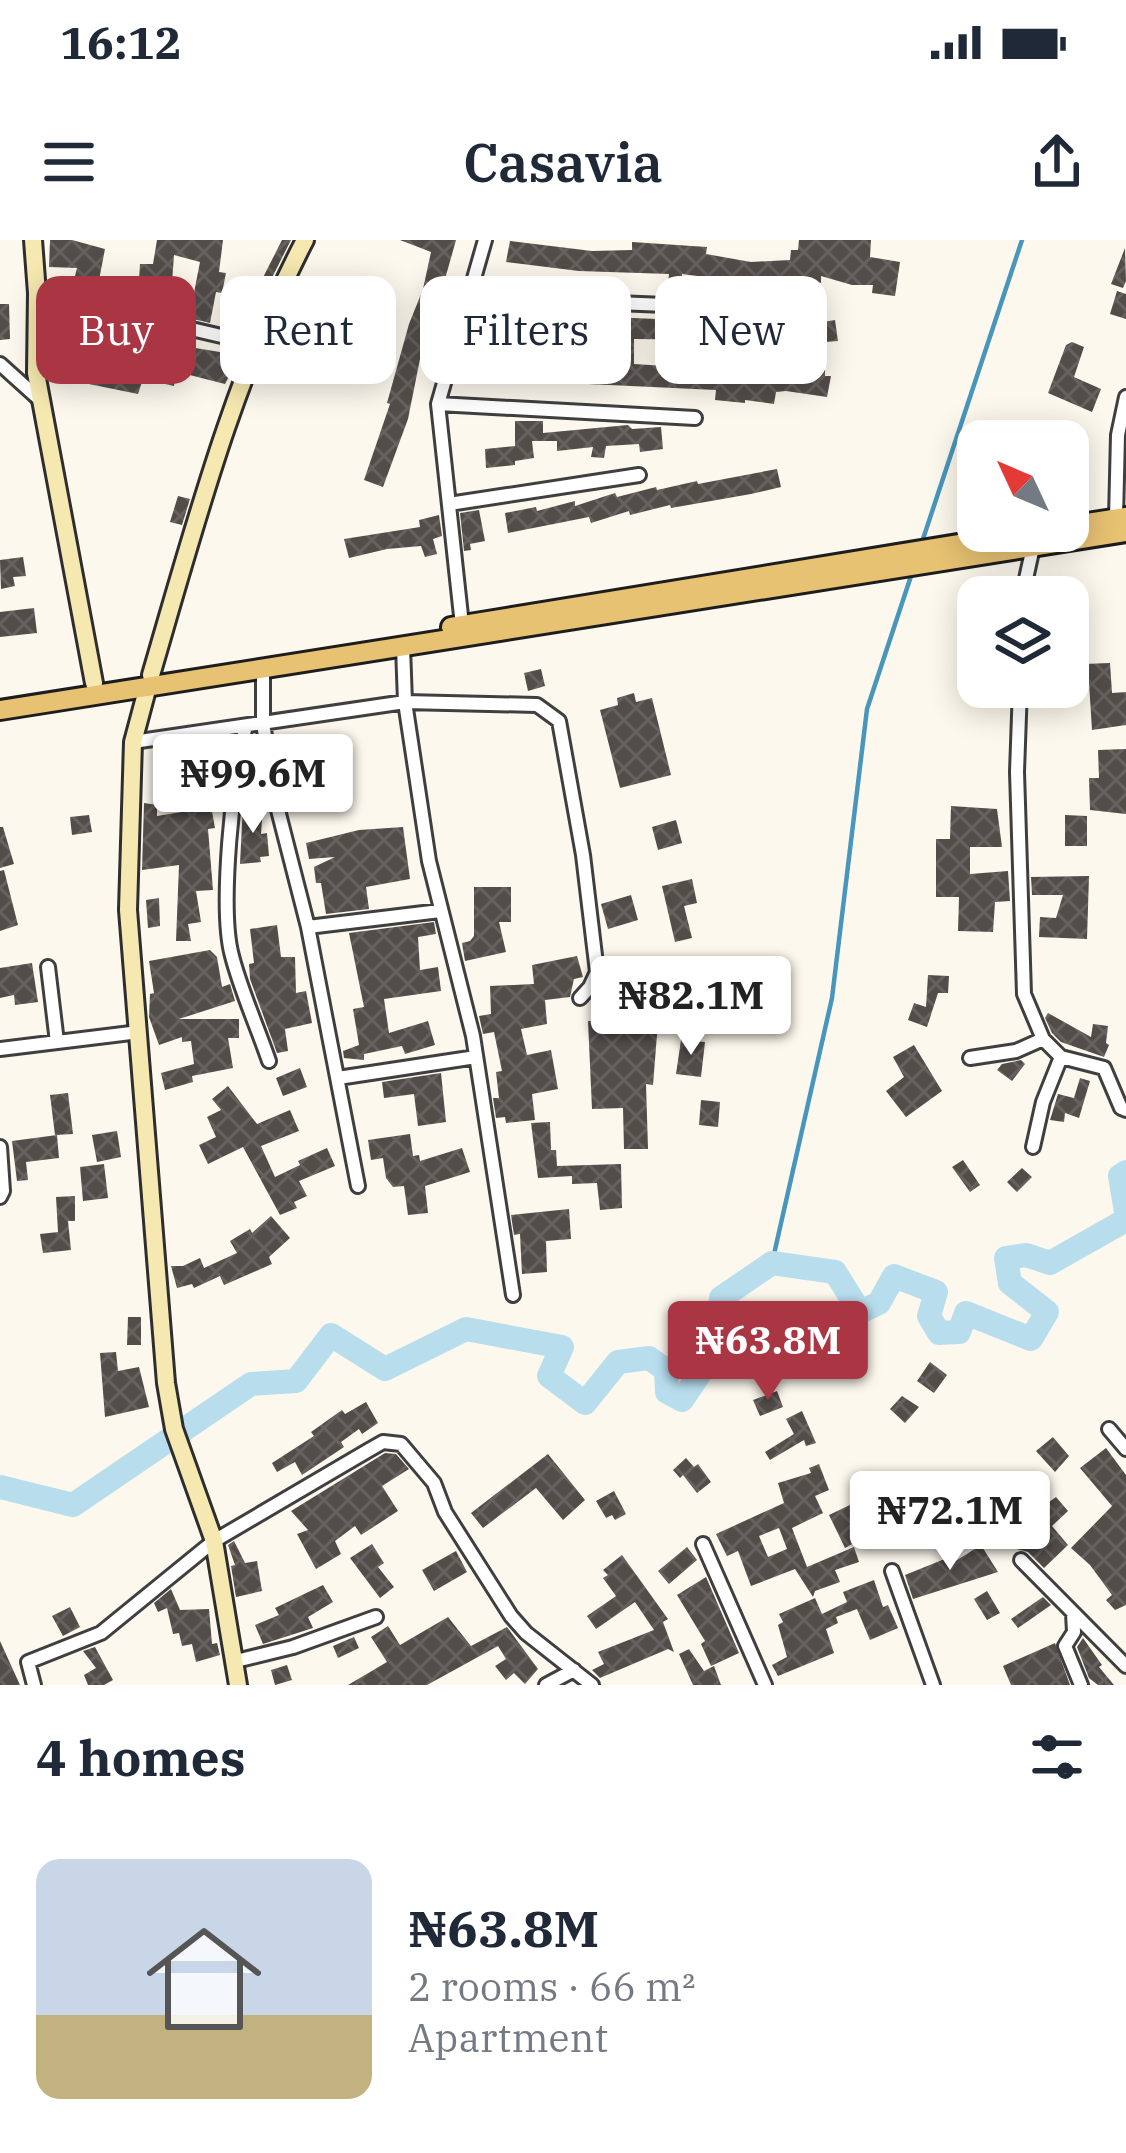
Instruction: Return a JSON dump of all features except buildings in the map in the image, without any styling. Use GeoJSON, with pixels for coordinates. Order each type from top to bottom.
{"type":"FeatureCollection","features":[{"type":"Feature","properties":{"kind":"main road"},"geometry":{"type":"LineString","coordinates":[[1089,524],[1123,522]]}},
{"type":"Feature","properties":{"kind":"main road"},"geometry":{"type":"LineString","coordinates":[[1089,529],[1123,522]]}},
{"type":"Feature","properties":{"kind":"main road"},"geometry":{"type":"LineString","coordinates":[[0,710],[463,625],[957,551]]}},
{"type":"Feature","properties":{"kind":"main road"},"geometry":{"type":"LineString","coordinates":[[0,698],[94,682],[149,681],[403,647],[960,552]]}},
{"type":"Feature","properties":{"kind":"street"},"geometry":{"type":"LineString","coordinates":[[32,240],[36,276]]}},
{"type":"Feature","properties":{"kind":"street"},"geometry":{"type":"LineString","coordinates":[[286,276],[305,240]]}},
{"type":"Feature","properties":{"kind":"street"},"geometry":{"type":"LineString","coordinates":[[474,276],[485,240]]}},
{"type":"Feature","properties":{"kind":"street"},"geometry":{"type":"LineString","coordinates":[[36,322],[36,362]]}},
{"type":"Feature","properties":{"kind":"street"},"geometry":{"type":"LineString","coordinates":[[0,364],[43,403]]}},
{"type":"Feature","properties":{"kind":"street"},"geometry":{"type":"LineString","coordinates":[[40,384],[94,682]]}},
{"type":"Feature","properties":{"kind":"street"},"geometry":{"type":"LineString","coordinates":[[238,1685],[214,1541],[174,1429],[166,1383],[128,910],[133,742],[208,480],[245,384]]}},
{"type":"Feature","properties":{"kind":"street"},"geometry":{"type":"LineString","coordinates":[[444,384],[438,404],[463,625]]}},
{"type":"Feature","properties":{"kind":"street"},"geometry":{"type":"LineString","coordinates":[[1123,522],[1118,435],[1126,397]]}},
{"type":"Feature","properties":{"kind":"street"},"geometry":{"type":"LineString","coordinates":[[438,404],[695,418]]}},
{"type":"Feature","properties":{"kind":"street"},"geometry":{"type":"LineString","coordinates":[[449,504],[639,475]]}},
{"type":"Feature","properties":{"kind":"street"},"geometry":{"type":"LineString","coordinates":[[403,647],[405,702],[440,911],[476,1057],[513,1295]]}},
{"type":"Feature","properties":{"kind":"street"},"geometry":{"type":"LineString","coordinates":[[263,668],[263,724],[278,806],[308,927],[358,1186]]}},
{"type":"Feature","properties":{"kind":"street"},"geometry":{"type":"LineString","coordinates":[[133,742],[405,702],[537,705],[559,721],[583,854],[597,972],[580,998]]}},
{"type":"Feature","properties":{"kind":"street"},"geometry":{"type":"LineString","coordinates":[[1019,708],[1023,983],[1042,1039],[1061,1057],[1104,1068],[1126,1110]]}},
{"type":"Feature","properties":{"kind":"street"},"geometry":{"type":"LineString","coordinates":[[246,726],[235,766],[230,953],[269,1060]]}},
{"type":"Feature","properties":{"kind":"street"},"geometry":{"type":"LineString","coordinates":[[308,927],[440,911]]}},
{"type":"Feature","properties":{"kind":"street"},"geometry":{"type":"LineString","coordinates":[[48,967],[57,1042]]}},
{"type":"Feature","properties":{"kind":"street"},"geometry":{"type":"LineString","coordinates":[[0,1048],[140,1032]]}},
{"type":"Feature","properties":{"kind":"street"},"geometry":{"type":"LineString","coordinates":[[970,1058],[1016,1051],[1042,1039]]}},
{"type":"Feature","properties":{"kind":"street"},"geometry":{"type":"LineString","coordinates":[[338,1078],[476,1057]]}},
{"type":"Feature","properties":{"kind":"street"},"geometry":{"type":"LineString","coordinates":[[1033,1147],[1043,1102],[1061,1057]]}},
{"type":"Feature","properties":{"kind":"street"},"geometry":{"type":"LineString","coordinates":[[0,1147],[0,1197]]}},
{"type":"Feature","properties":{"kind":"street"},"geometry":{"type":"LineString","coordinates":[[1109,1429],[1126,1449]]}},
{"type":"Feature","properties":{"kind":"street"},"geometry":{"type":"LineString","coordinates":[[34,1685],[28,1662],[100,1633],[214,1541],[383,1442],[401,1444],[434,1483],[446,1512],[511,1616],[592,1685]]}},
{"type":"Feature","properties":{"kind":"street"},"geometry":{"type":"LineString","coordinates":[[703,1544],[765,1685]]}},
{"type":"Feature","properties":{"kind":"street"},"geometry":{"type":"LineString","coordinates":[[1021,1560],[1126,1666]]}},
{"type":"Feature","properties":{"kind":"street"},"geometry":{"type":"LineString","coordinates":[[892,1571],[933,1685]]}},
{"type":"Feature","properties":{"kind":"street"},"geometry":{"type":"LineString","coordinates":[[1073,1613],[1074,1632],[1065,1646],[1081,1685]]}},
{"type":"Feature","properties":{"kind":"street"},"geometry":{"type":"LineString","coordinates":[[236,1661],[376,1617]]}},
{"type":"Feature","properties":{"kind":"street"},"geometry":{"type":"LineString","coordinates":[[546,1685],[574,1670]]}},
{"type":"Feature","properties":{"kind":"waterway"},"geometry":{"type":"LineString","coordinates":[[922,542],[1022,240]]}},
{"type":"Feature","properties":{"kind":"waterway"},"geometry":{"type":"LineString","coordinates":[[772,1263],[832,998],[867,709],[913,570]]}},
{"type":"Feature","properties":{"kind":"waterway"},"geometry":{"type":"LineString","coordinates":[[1126,1172],[1120,1176],[1126,1212]]}},
{"type":"Feature","properties":{"kind":"waterway"},"geometry":{"type":"LineString","coordinates":[[0,1487],[73,1505],[251,1384],[296,1381],[331,1335],[385,1369],[466,1329],[562,1347],[549,1376],[585,1403],[618,1362],[649,1358],[666,1370],[667,1392],[682,1400],[717,1348],[721,1298],[772,1263],[835,1272],[860,1312],[879,1303],[894,1276],[936,1292],[929,1316],[939,1333],[959,1332],[966,1313],[1031,1339],[1047,1312],[1010,1283],[1006,1258],[1026,1255],[1050,1263],[1126,1220]]}}]}
